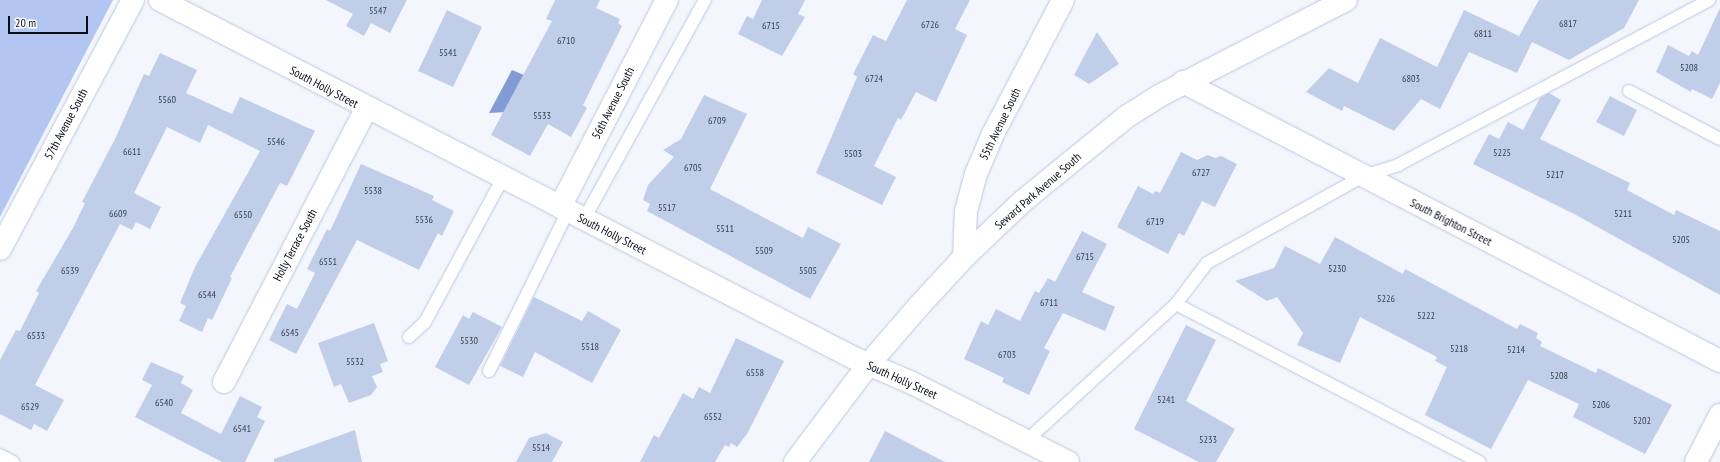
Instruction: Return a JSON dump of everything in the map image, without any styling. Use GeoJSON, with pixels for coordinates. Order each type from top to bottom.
{"type":"FeatureCollection","features":[{"type":"Feature","properties":{"kind":"street","name":"57th Avenue South"},"geometry":{"type":"LineString","coordinates":[[0,249],[133,0]]}},
{"type":"Feature","properties":{"kind":"street","name":"South Holly Street"},"geometry":{"type":"LineString","coordinates":[[160,0],[366,109],[868,365],[912,382],[1068,462]]}},
{"type":"Feature","properties":{"kind":"street","name":"56th Avenue South"},"geometry":{"type":"LineString","coordinates":[[570,212],[667,0]]}},
{"type":"Feature","properties":{"kind":"street","name":"55th Avenue South"},"geometry":{"type":"LineString","coordinates":[[964,257],[966,211],[976,174],[993,134],[1063,0]]}},
{"type":"Feature","properties":{"kind":"street","name":"Seward Park Avenue South"},"geometry":{"type":"LineString","coordinates":[[795,462],[868,365],[964,257],[1023,201],[1126,118],[1183,82],[1346,0]]}},
{"type":"Feature","properties":{"kind":"street","name":"South Brighton Street"},"geometry":{"type":"LineString","coordinates":[[1183,82],[1720,361]]}},
{"type":"Feature","properties":{"kind":"street","name":"Holly Terrace South"},"geometry":{"type":"LineString","coordinates":[[224,382],[366,109]]}},
{"type":"Feature","properties":{"kind":"street"},"geometry":{"type":"LineString","coordinates":[[1696,462],[1720,415]]}},
{"type":"Feature","properties":{"kind":"lane"},"geometry":{"type":"LineString","coordinates":[[489,371],[570,212],[705,0]]}},
{"type":"Feature","properties":{"kind":"lane"},"geometry":{"type":"LineString","coordinates":[[1026,441],[1176,304],[1207,263],[1363,176],[1398,165],[1709,0]]}},
{"type":"Feature","properties":{"kind":"lane"},"geometry":{"type":"LineString","coordinates":[[1629,91],[1720,139]]}},
{"type":"Feature","properties":{"kind":"lane"},"geometry":{"type":"LineString","coordinates":[[409,337],[425,322],[503,178]]}},
{"type":"Feature","properties":{"kind":"lane"},"geometry":{"type":"LineString","coordinates":[[1176,304],[1479,462]]}},
{"type":"Feature","properties":{"kind":"lane"},"geometry":{"type":"LineString","coordinates":[[0,455],[13,462]]}},
{"type":"Feature","properties":{"kind":"shaded area"},"geometry":{"type":"Polygon","coordinates":[[[0,0],[113,0],[0,217],[0,0]]]}},
{"type":"Feature","properties":{"kind":"shaded area"},"geometry":{"type":"Polygon","coordinates":[[[512,70],[524,75],[507,112],[489,113],[512,70]]]}},
{"type":"Feature","properties":{"kind":"building"},"geometry":{"type":"Polygon","coordinates":[[[326,0],[407,0],[390,33],[371,23],[364,36],[346,26],[353,14],[326,0]]]}},
{"type":"Feature","properties":{"kind":"building"},"geometry":{"type":"Polygon","coordinates":[[[555,0],[600,0],[596,8],[620,19],[618,23],[622,26],[583,105],[587,108],[571,137],[548,124],[530,156],[491,135],[552,21],[546,19],[555,0]]]}},
{"type":"Feature","properties":{"kind":"building"},"geometry":{"type":"Polygon","coordinates":[[[762,0],[805,0],[798,14],[805,17],[782,56],[738,34],[747,16],[753,19],[762,0]]]}},
{"type":"Feature","properties":{"kind":"building"},"geometry":{"type":"Polygon","coordinates":[[[907,0],[970,0],[955,29],[967,35],[936,102],[916,92],[901,120],[898,118],[874,166],[896,177],[882,205],[816,173],[857,77],[853,74],[873,35],[886,41],[907,0]]]}},
{"type":"Feature","properties":{"kind":"building"},"geometry":{"type":"Polygon","coordinates":[[[1539,0],[1639,0],[1624,28],[1569,60],[1532,42],[1517,73],[1469,52],[1440,109],[1421,99],[1394,131],[1344,106],[1342,111],[1306,92],[1329,68],[1358,83],[1380,38],[1437,67],[1464,10],[1519,36],[1539,0]]]}},
{"type":"Feature","properties":{"kind":"building"},"geometry":{"type":"Polygon","coordinates":[[[1720,8],[1720,83],[1712,99],[1692,89],[1691,92],[1656,72],[1668,45],[1689,56],[1692,51],[1698,55],[1720,8]]]}},
{"type":"Feature","properties":{"kind":"building"},"geometry":{"type":"Polygon","coordinates":[[[447,10],[482,27],[453,87],[418,71],[447,10]]]}},
{"type":"Feature","properties":{"kind":"building"},"geometry":{"type":"Polygon","coordinates":[[[1097,32],[1119,64],[1089,84],[1074,75],[1097,32]]]}},
{"type":"Feature","properties":{"kind":"building"},"geometry":{"type":"Polygon","coordinates":[[[160,53],[197,70],[186,93],[232,114],[240,97],[315,131],[287,186],[280,183],[230,277],[232,278],[212,320],[208,318],[202,332],[179,321],[186,306],[180,303],[195,267],[260,151],[208,125],[200,143],[167,127],[134,193],[161,207],[150,229],[136,222],[132,230],[120,224],[35,385],[64,400],[47,431],[34,424],[31,430],[0,414],[0,360],[16,330],[20,331],[39,293],[36,291],[73,228],[85,203],[82,202],[115,139],[144,74],[149,76],[160,53]]]}},
{"type":"Feature","properties":{"kind":"building"},"geometry":{"type":"Polygon","coordinates":[[[1549,93],[1561,100],[1540,139],[1630,183],[1627,190],[1674,215],[1676,210],[1720,231],[1720,295],[1576,215],[1473,164],[1489,134],[1499,139],[1508,122],[1523,130],[1540,98],[1549,93]]]}},
{"type":"Feature","properties":{"kind":"building"},"geometry":{"type":"Polygon","coordinates":[[[704,95],[747,114],[710,189],[803,238],[808,227],[841,244],[810,299],[647,211],[650,204],[643,200],[648,185],[674,157],[663,150],[681,139],[704,95]]]}},
{"type":"Feature","properties":{"kind":"building"},"geometry":{"type":"Polygon","coordinates":[[[1610,96],[1637,110],[1624,136],[1596,122],[1610,96]]]}},
{"type":"Feature","properties":{"kind":"building"},"geometry":{"type":"Polygon","coordinates":[[[1181,152],[1197,160],[1208,155],[1215,158],[1221,156],[1237,164],[1215,207],[1202,201],[1184,236],[1179,233],[1168,254],[1117,227],[1138,186],[1153,194],[1155,191],[1160,193],[1181,152]]]}},
{"type":"Feature","properties":{"kind":"building"},"geometry":{"type":"Polygon","coordinates":[[[361,164],[434,196],[432,200],[454,211],[442,236],[438,233],[419,270],[357,240],[296,354],[269,340],[287,304],[297,309],[315,273],[307,269],[327,229],[330,231],[361,164]]]}},
{"type":"Feature","properties":{"kind":"building"},"geometry":{"type":"Polygon","coordinates":[[[1082,231],[1107,244],[1082,292],[1115,307],[1105,331],[1063,313],[1044,348],[1050,351],[1029,395],[1002,382],[1004,378],[964,359],[981,321],[988,325],[996,309],[1020,321],[1035,291],[1039,293],[1048,278],[1055,282],[1082,231]]]}},
{"type":"Feature","properties":{"kind":"building"},"geometry":{"type":"Polygon","coordinates":[[[1335,237],[1403,274],[1405,269],[1517,329],[1520,324],[1538,333],[1536,338],[1542,342],[1540,346],[1596,373],[1598,368],[1672,405],[1645,454],[1573,417],[1579,404],[1528,380],[1491,449],[1425,415],[1447,367],[1435,361],[1437,357],[1360,317],[1340,363],[1297,345],[1303,333],[1277,297],[1267,301],[1235,281],[1274,268],[1285,246],[1320,264],[1335,237]]]}},
{"type":"Feature","properties":{"kind":"building"},"geometry":{"type":"Polygon","coordinates":[[[534,297],[582,321],[588,311],[621,330],[592,383],[535,352],[523,377],[500,366],[534,297]]]}},
{"type":"Feature","properties":{"kind":"building"},"geometry":{"type":"Polygon","coordinates":[[[473,312],[502,327],[469,385],[435,367],[463,315],[469,319],[473,312]]]}},
{"type":"Feature","properties":{"kind":"building"},"geometry":{"type":"Polygon","coordinates":[[[374,323],[388,361],[380,364],[383,372],[372,376],[377,387],[371,395],[349,403],[341,384],[334,387],[318,343],[374,323]]]}},
{"type":"Feature","properties":{"kind":"building"},"geometry":{"type":"Polygon","coordinates":[[[1186,325],[1216,340],[1186,401],[1235,429],[1216,462],[1199,462],[1134,429],[1186,325]]]}},
{"type":"Feature","properties":{"kind":"building"},"geometry":{"type":"Polygon","coordinates":[[[736,338],[784,361],[747,434],[737,447],[731,443],[729,447],[725,445],[715,462],[640,462],[654,435],[659,438],[683,393],[693,399],[699,387],[710,393],[736,338]]]}},
{"type":"Feature","properties":{"kind":"building"},"geometry":{"type":"Polygon","coordinates":[[[151,362],[184,376],[181,383],[193,390],[181,413],[221,434],[240,396],[262,407],[257,417],[265,421],[245,462],[222,462],[135,417],[152,385],[142,380],[151,362]]]}},
{"type":"Feature","properties":{"kind":"building"},"geometry":{"type":"Polygon","coordinates":[[[355,430],[362,462],[274,462],[274,459],[355,430]]]}},
{"type":"Feature","properties":{"kind":"building"},"geometry":{"type":"Polygon","coordinates":[[[885,431],[945,462],[869,462],[885,431]]]}},
{"type":"Feature","properties":{"kind":"building"},"geometry":{"type":"Polygon","coordinates":[[[546,433],[563,442],[552,462],[516,462],[529,438],[546,433]]]}}]}
